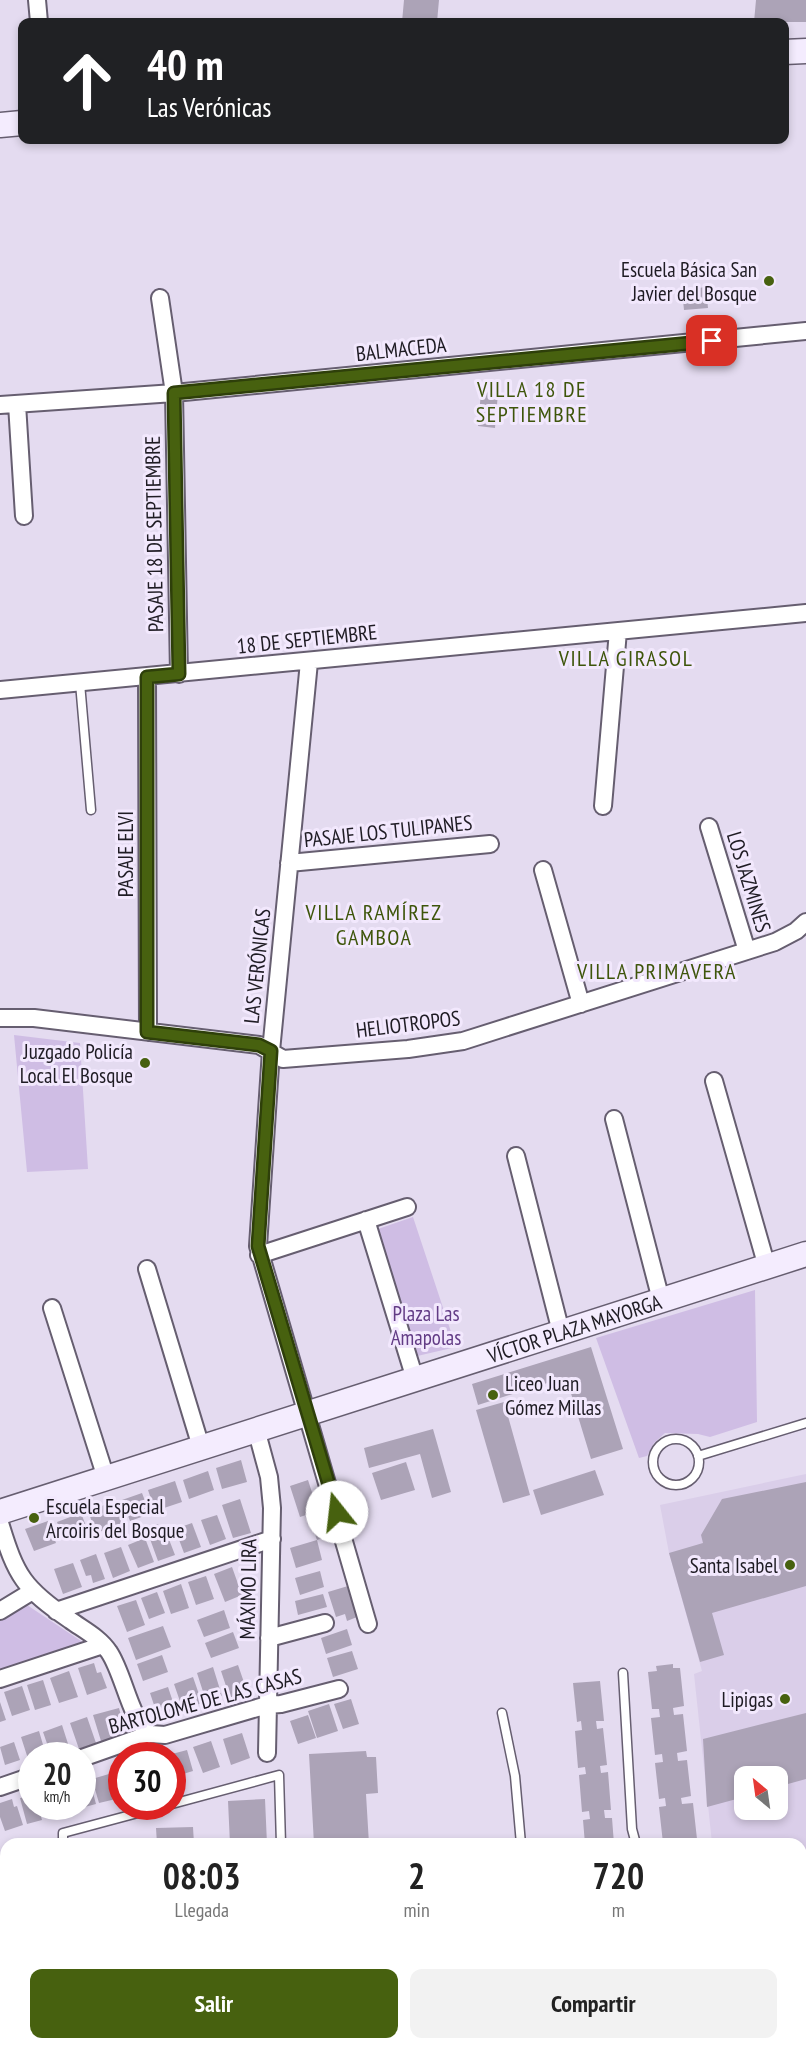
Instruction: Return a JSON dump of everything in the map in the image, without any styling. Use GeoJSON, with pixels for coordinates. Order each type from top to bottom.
{"type":"FeatureCollection","features":[{"type":"Feature","properties":{"kind":"street"},"geometry":{"type":"LineString","coordinates":[[37,0],[39,18]]}},
{"type":"Feature","properties":{"kind":"street"},"geometry":{"type":"LineString","coordinates":[[789,52],[806,51]]}},
{"type":"Feature","properties":{"kind":"street"},"geometry":{"type":"LineString","coordinates":[[0,125],[18,123]]}},
{"type":"Feature","properties":{"kind":"street","name":"PASAJE 18 DE SEPTIEMBRE"},"geometry":{"type":"LineString","coordinates":[[160,298],[174,393],[179,674]]}},
{"type":"Feature","properties":{"kind":"street","name":"BALMACEDA"},"geometry":{"type":"LineString","coordinates":[[0,405],[174,393],[806,332]]}},
{"type":"Feature","properties":{"kind":"street"},"geometry":{"type":"LineString","coordinates":[[17,404],[24,516]]}},
{"type":"Feature","properties":{"kind":"street","name":"18 DE SEPTIEMBRE"},"geometry":{"type":"LineString","coordinates":[[0,690],[806,613]]}},
{"type":"Feature","properties":{"kind":"street"},"geometry":{"type":"LineString","coordinates":[[603,806],[618,631]]}},
{"type":"Feature","properties":{"kind":"street","name":"LAS VERÓNICAS"},"geometry":{"type":"LineString","coordinates":[[309,662],[271,1051],[258,1230],[259,1255],[308,1412],[368,1624]]}},
{"type":"Feature","properties":{"kind":"street","name":"PASAJE ELVI"},"geometry":{"type":"LineString","coordinates":[[147,677],[147,1032]]}},
{"type":"Feature","properties":{"kind":"street","name":"LOS JAZMINES"},"geometry":{"type":"LineString","coordinates":[[709,827],[747,951]]}},
{"type":"Feature","properties":{"kind":"street","name":"PASAJE LOS TULIPANES"},"geometry":{"type":"LineString","coordinates":[[290,863],[490,844]]}},
{"type":"Feature","properties":{"kind":"street"},"geometry":{"type":"LineString","coordinates":[[543,870],[581,1004]]}},
{"type":"Feature","properties":{"kind":"street","name":"HELIOTROPOS"},"geometry":{"type":"LineString","coordinates":[[0,1018],[34,1018],[259,1045],[283,1059],[437,1046],[482,1036],[786,938],[806,922]]}},
{"type":"Feature","properties":{"kind":"street"},"geometry":{"type":"LineString","coordinates":[[714,1081],[767,1267]]}},
{"type":"Feature","properties":{"kind":"street"},"geometry":{"type":"LineString","coordinates":[[614,1119],[661,1300]]}},
{"type":"Feature","properties":{"kind":"street"},"geometry":{"type":"LineString","coordinates":[[516,1156],[561,1332]]}},
{"type":"Feature","properties":{"kind":"street"},"geometry":{"type":"LineString","coordinates":[[259,1255],[407,1207]]}},
{"type":"Feature","properties":{"kind":"street"},"geometry":{"type":"LineString","coordinates":[[366,1220],[415,1378]]}},
{"type":"Feature","properties":{"kind":"street","name":"VÍCTOR PLAZA MAYORGA"},"geometry":{"type":"LineString","coordinates":[[0,1512],[806,1254]]}},
{"type":"Feature","properties":{"kind":"street"},"geometry":{"type":"LineString","coordinates":[[147,1269],[201,1447]]}},
{"type":"Feature","properties":{"kind":"street"},"geometry":{"type":"LineString","coordinates":[[52,1308],[106,1478]]}},
{"type":"Feature","properties":{"kind":"street","name":"MÁXIMO LIRA"},"geometry":{"type":"LineString","coordinates":[[256,1429],[269,1477],[272,1539],[267,1753]]}},
{"type":"Feature","properties":{"kind":"street"},"geometry":{"type":"LineString","coordinates":[[0,1523],[15,1568],[31,1592],[103,1645],[113,1658],[141,1724],[150,1734]]}},
{"type":"Feature","properties":{"kind":"street"},"geometry":{"type":"LineString","coordinates":[[56,1611],[272,1539]]}},
{"type":"Feature","properties":{"kind":"street"},"geometry":{"type":"LineString","coordinates":[[0,1611],[31,1592]]}},
{"type":"Feature","properties":{"kind":"street"},"geometry":{"type":"LineString","coordinates":[[269,1638],[326,1623]]}},
{"type":"Feature","properties":{"kind":"street"},"geometry":{"type":"LineString","coordinates":[[0,1679],[103,1645]]}},
{"type":"Feature","properties":{"kind":"street","name":"BARTOLOMÉ DE LAS CASAS"},"geometry":{"type":"LineString","coordinates":[[96,1753],[150,1734],[165,1736],[267,1705],[281,1704],[339,1689]]}},
{"type":"Feature","properties":{"kind":"street"},"geometry":{"type":"LineString","coordinates":[[0,1787],[18,1781]]}},
{"type":"Feature","properties":{"kind":"lane"},"geometry":{"type":"LineString","coordinates":[[80,683],[91,810]]}},
{"type":"Feature","properties":{"kind":"lane"},"geometry":{"type":"LineString","coordinates":[[698,1456],[806,1423]]}},
{"type":"Feature","properties":{"kind":"lane"},"geometry":{"type":"LineString","coordinates":[[675,1439],[690,1443],[698,1456],[697,1471],[688,1482],[681,1484],[664,1482],[653,1466],[656,1451],[667,1441],[675,1439]]}},
{"type":"Feature","properties":{"kind":"lane"},"geometry":{"type":"LineString","coordinates":[[623,1673],[634,1838]]}},
{"type":"Feature","properties":{"kind":"lane"},"geometry":{"type":"LineString","coordinates":[[502,1713],[515,1776],[520,1838]]}},
{"type":"Feature","properties":{"kind":"lane"},"geometry":{"type":"LineString","coordinates":[[186,1800],[279,1775],[282,1838]]}},
{"type":"Feature","properties":{"kind":"lane"},"geometry":{"type":"LineString","coordinates":[[63,1838],[63,1833],[112,1820]]}},
{"type":"Feature","properties":{"kind":"shaded area"},"geometry":{"type":"Polygon","coordinates":[[[806,1474],[806,1838],[711,1838],[694,1674],[702,1671],[669,1553],[660,1505],[806,1474]]]}},
{"type":"Feature","properties":{"kind":"green space"},"geometry":{"type":"Polygon","coordinates":[[[14,1035],[80,1043],[88,1169],[27,1172],[14,1035]]]}},
{"type":"Feature","properties":{"kind":"green space","name":"Plaza Las Amapolas"},"geometry":{"type":"Polygon","coordinates":[[[413,1217],[456,1347],[413,1357],[372,1231],[413,1217]]]}},
{"type":"Feature","properties":{"kind":"green space"},"geometry":{"type":"Polygon","coordinates":[[[755,1290],[757,1422],[710,1437],[698,1434],[665,1433],[654,1443],[647,1456],[639,1458],[596,1338],[755,1290]]]}},
{"type":"Feature","properties":{"kind":"green space"},"geometry":{"type":"Polygon","coordinates":[[[24,1603],[87,1645],[0,1673],[0,1617],[24,1603]]]}},
{"type":"Feature","properties":{"kind":"building"},"geometry":{"type":"Polygon","coordinates":[[[404,0],[439,0],[437,18],[402,18],[404,0]]]}},
{"type":"Feature","properties":{"kind":"building"},"geometry":{"type":"Polygon","coordinates":[[[756,0],[806,0],[806,22],[789,22],[789,18],[754,18],[756,0]]]}},
{"type":"Feature","properties":{"kind":"building"},"geometry":{"type":"Polygon","coordinates":[[[706,287],[708,308],[684,310],[682,290],[706,287]]]}},
{"type":"Feature","properties":{"kind":"building"},"geometry":{"type":"Polygon","coordinates":[[[481,392],[498,393],[495,428],[478,426],[481,392]]]}},
{"type":"Feature","properties":{"kind":"building","name":"Liceo Juan Gómez Millas"},"geometry":{"type":"Polygon","coordinates":[[[591,1347],[623,1449],[591,1459],[566,1377],[478,1405],[472,1384],[591,1347]]]}},
{"type":"Feature","properties":{"kind":"building"},"geometry":{"type":"Polygon","coordinates":[[[504,1402],[530,1495],[503,1503],[476,1410],[504,1402]]]}},
{"type":"Feature","properties":{"kind":"building"},"geometry":{"type":"Polygon","coordinates":[[[433,1429],[451,1492],[432,1498],[420,1454],[369,1468],[364,1448],[433,1429]]]}},
{"type":"Feature","properties":{"kind":"building"},"geometry":{"type":"Polygon","coordinates":[[[241,1460],[247,1482],[222,1489],[216,1468],[241,1460]]]}},
{"type":"Feature","properties":{"kind":"building"},"geometry":{"type":"Polygon","coordinates":[[[406,1462],[415,1490],[381,1500],[372,1473],[406,1462]]]}},
{"type":"Feature","properties":{"kind":"building"},"geometry":{"type":"Polygon","coordinates":[[[595,1470],[604,1495],[541,1515],[533,1490],[595,1470]]]}},
{"type":"Feature","properties":{"kind":"building"},"geometry":{"type":"Polygon","coordinates":[[[208,1471],[214,1490],[189,1499],[183,1480],[208,1471]]]}},
{"type":"Feature","properties":{"kind":"building"},"geometry":{"type":"Polygon","coordinates":[[[308,1480],[318,1511],[300,1517],[290,1486],[308,1480]]]}},
{"type":"Feature","properties":{"kind":"building"},"geometry":{"type":"Polygon","coordinates":[[[175,1481],[182,1502],[155,1511],[148,1490],[175,1481]]]}},
{"type":"Feature","properties":{"kind":"building"},"geometry":{"type":"Polygon","coordinates":[[[806,1482],[806,1586],[712,1613],[724,1655],[700,1662],[669,1553],[703,1543],[701,1535],[722,1499],[806,1482]]]}},
{"type":"Feature","properties":{"kind":"building"},"geometry":{"type":"Polygon","coordinates":[[[142,1493],[150,1514],[130,1521],[122,1500],[142,1493]]]}},
{"type":"Feature","properties":{"kind":"building"},"geometry":{"type":"Polygon","coordinates":[[[240,1499],[251,1533],[233,1538],[222,1505],[240,1499]]]}},
{"type":"Feature","properties":{"kind":"building"},"geometry":{"type":"Polygon","coordinates":[[[115,1501],[122,1523],[96,1533],[88,1511],[115,1501]]]}},
{"type":"Feature","properties":{"kind":"building"},"geometry":{"type":"Polygon","coordinates":[[[330,1511],[338,1533],[317,1540],[309,1518],[330,1511]]]}},
{"type":"Feature","properties":{"kind":"building"},"geometry":{"type":"Polygon","coordinates":[[[81,1513],[88,1531],[64,1540],[57,1522],[81,1513]]]}},
{"type":"Feature","properties":{"kind":"building"},"geometry":{"type":"Polygon","coordinates":[[[217,1515],[226,1539],[210,1545],[201,1520],[217,1515]]]}},
{"type":"Feature","properties":{"kind":"building"},"geometry":{"type":"Polygon","coordinates":[[[48,1521],[56,1543],[34,1551],[25,1529],[48,1521]]]}},
{"type":"Feature","properties":{"kind":"building"},"geometry":{"type":"Polygon","coordinates":[[[192,1523],[201,1547],[184,1553],[175,1529],[192,1523]]]}},
{"type":"Feature","properties":{"kind":"building"},"geometry":{"type":"Polygon","coordinates":[[[158,1524],[160,1531],[165,1529],[175,1555],[158,1561],[146,1528],[158,1524]]]}},
{"type":"Feature","properties":{"kind":"building"},"geometry":{"type":"Polygon","coordinates":[[[145,1538],[154,1562],[138,1568],[128,1545],[145,1538]]]}},
{"type":"Feature","properties":{"kind":"building"},"geometry":{"type":"Polygon","coordinates":[[[317,1540],[322,1560],[296,1568],[290,1548],[317,1540]]]}},
{"type":"Feature","properties":{"kind":"building"},"geometry":{"type":"Polygon","coordinates":[[[121,1547],[130,1571],[113,1578],[104,1553],[121,1547]]]}},
{"type":"Feature","properties":{"kind":"building"},"geometry":{"type":"Polygon","coordinates":[[[96,1554],[105,1579],[93,1583],[91,1575],[86,1576],[80,1560],[96,1554]]]}},
{"type":"Feature","properties":{"kind":"building"},"geometry":{"type":"Polygon","coordinates":[[[73,1563],[82,1587],[63,1594],[54,1569],[73,1563]]]}},
{"type":"Feature","properties":{"kind":"building"},"geometry":{"type":"Polygon","coordinates":[[[232,1567],[242,1595],[225,1602],[214,1574],[232,1567]]]}},
{"type":"Feature","properties":{"kind":"building"},"geometry":{"type":"Polygon","coordinates":[[[320,1571],[324,1587],[300,1595],[295,1578],[320,1571]]]}},
{"type":"Feature","properties":{"kind":"building"},"geometry":{"type":"Polygon","coordinates":[[[206,1576],[214,1599],[196,1605],[188,1582],[206,1576]]]}},
{"type":"Feature","properties":{"kind":"building"},"geometry":{"type":"Polygon","coordinates":[[[181,1584],[189,1608],[171,1614],[163,1591],[181,1584]]]}},
{"type":"Feature","properties":{"kind":"building"},"geometry":{"type":"Polygon","coordinates":[[[348,1586],[357,1617],[347,1621],[345,1614],[336,1617],[328,1592],[348,1586]]]}},
{"type":"Feature","properties":{"kind":"building"},"geometry":{"type":"Polygon","coordinates":[[[157,1592],[165,1613],[149,1619],[141,1598],[157,1592]]]}},
{"type":"Feature","properties":{"kind":"building"},"geometry":{"type":"Polygon","coordinates":[[[323,1594],[327,1607],[298,1615],[295,1601],[323,1594]]]}},
{"type":"Feature","properties":{"kind":"building"},"geometry":{"type":"Polygon","coordinates":[[[136,1600],[145,1625],[127,1632],[117,1606],[136,1600]]]}},
{"type":"Feature","properties":{"kind":"building"},"geometry":{"type":"Polygon","coordinates":[[[224,1610],[230,1628],[204,1637],[197,1620],[224,1610]]]}},
{"type":"Feature","properties":{"kind":"building"},"geometry":{"type":"Polygon","coordinates":[[[163,1626],[171,1647],[136,1660],[128,1638],[163,1626]]]}},
{"type":"Feature","properties":{"kind":"building"},"geometry":{"type":"Polygon","coordinates":[[[347,1629],[352,1645],[326,1654],[321,1638],[347,1629]]]}},
{"type":"Feature","properties":{"kind":"building"},"geometry":{"type":"Polygon","coordinates":[[[233,1632],[239,1648],[211,1658],[205,1643],[233,1632]]]}},
{"type":"Feature","properties":{"kind":"building"},"geometry":{"type":"Polygon","coordinates":[[[352,1651],[358,1669],[333,1677],[327,1658],[352,1651]]]}},
{"type":"Feature","properties":{"kind":"building"},"geometry":{"type":"Polygon","coordinates":[[[162,1655],[168,1672],[143,1681],[137,1664],[162,1655]]]}},
{"type":"Feature","properties":{"kind":"building"},"geometry":{"type":"Polygon","coordinates":[[[94,1663],[97,1673],[101,1672],[107,1688],[87,1695],[78,1668],[94,1663]]]}},
{"type":"Feature","properties":{"kind":"building"},"geometry":{"type":"Polygon","coordinates":[[[673,1664],[673,1668],[680,1668],[684,1706],[673,1708],[674,1715],[683,1714],[687,1751],[677,1753],[678,1761],[687,1760],[691,1796],[681,1798],[682,1804],[693,1803],[697,1838],[662,1838],[659,1807],[666,1806],[665,1798],[659,1799],[655,1763],[663,1762],[662,1754],[655,1755],[651,1718],[660,1717],[659,1709],[652,1709],[648,1672],[657,1671],[656,1666],[673,1664]]]}},
{"type":"Feature","properties":{"kind":"building"},"geometry":{"type":"Polygon","coordinates":[[[238,1665],[247,1691],[230,1698],[221,1671],[238,1665]]]}},
{"type":"Feature","properties":{"kind":"building"},"geometry":{"type":"Polygon","coordinates":[[[213,1667],[222,1696],[206,1701],[197,1673],[213,1667]]]}},
{"type":"Feature","properties":{"kind":"building"},"geometry":{"type":"Polygon","coordinates":[[[69,1671],[78,1697],[59,1703],[50,1678],[69,1671]]]}},
{"type":"Feature","properties":{"kind":"building"},"geometry":{"type":"Polygon","coordinates":[[[193,1677],[202,1703],[183,1710],[174,1684],[193,1677]]]}},
{"type":"Feature","properties":{"kind":"building"},"geometry":{"type":"Polygon","coordinates":[[[43,1680],[51,1705],[35,1710],[27,1685],[43,1680]]]}},
{"type":"Feature","properties":{"kind":"building"},"geometry":{"type":"Polygon","coordinates":[[[600,1681],[604,1721],[596,1721],[597,1729],[603,1728],[607,1765],[600,1766],[601,1773],[608,1772],[611,1810],[604,1810],[605,1818],[612,1818],[614,1838],[584,1838],[583,1820],[590,1819],[589,1811],[582,1812],[579,1775],[586,1774],[585,1767],[578,1768],[575,1731],[582,1730],[581,1721],[577,1722],[573,1683],[600,1681]]]}},
{"type":"Feature","properties":{"kind":"building"},"geometry":{"type":"Polygon","coordinates":[[[22,1686],[30,1710],[12,1716],[4,1692],[22,1686]]]}},
{"type":"Feature","properties":{"kind":"building"},"geometry":{"type":"Polygon","coordinates":[[[168,1687],[176,1711],[158,1717],[150,1693],[168,1687]]]}},
{"type":"Feature","properties":{"kind":"building"},"geometry":{"type":"Polygon","coordinates":[[[351,1699],[359,1724],[343,1729],[334,1704],[351,1699]]]}},
{"type":"Feature","properties":{"kind":"building"},"geometry":{"type":"Polygon","coordinates":[[[0,1702],[6,1720],[0,1722],[0,1702]]]}},
{"type":"Feature","properties":{"kind":"building"},"geometry":{"type":"Polygon","coordinates":[[[329,1704],[338,1731],[317,1738],[308,1711],[329,1704]]]}},
{"type":"Feature","properties":{"kind":"building"},"geometry":{"type":"Polygon","coordinates":[[[119,1708],[126,1734],[101,1741],[93,1715],[119,1708]]]}},
{"type":"Feature","properties":{"kind":"building"},"geometry":{"type":"Polygon","coordinates":[[[806,1713],[806,1779],[788,1784],[788,1766],[734,1766],[734,1800],[707,1807],[703,1739],[806,1713]]]}},
{"type":"Feature","properties":{"kind":"building"},"geometry":{"type":"Polygon","coordinates":[[[308,1715],[316,1738],[298,1744],[290,1721],[308,1715]]]}},
{"type":"Feature","properties":{"kind":"building"},"geometry":{"type":"Polygon","coordinates":[[[87,1717],[96,1742],[77,1742],[70,1723],[87,1717]]]}},
{"type":"Feature","properties":{"kind":"building"},"geometry":{"type":"Polygon","coordinates":[[[62,1725],[67,1742],[46,1742],[43,1732],[62,1725]]]}},
{"type":"Feature","properties":{"kind":"building"},"geometry":{"type":"Polygon","coordinates":[[[39,1731],[42,1742],[23,1742],[21,1737],[39,1731]]]}},
{"type":"Feature","properties":{"kind":"building"},"geometry":{"type":"Polygon","coordinates":[[[242,1733],[250,1758],[231,1765],[223,1739],[242,1733]]]}},
{"type":"Feature","properties":{"kind":"building"},"geometry":{"type":"Polygon","coordinates":[[[211,1741],[220,1767],[203,1773],[193,1747],[211,1741]]]}},
{"type":"Feature","properties":{"kind":"building"},"geometry":{"type":"Polygon","coordinates":[[[14,1742],[18,1761],[5,1765],[0,1747],[14,1742]]]}},
{"type":"Feature","properties":{"kind":"building"},"geometry":{"type":"Polygon","coordinates":[[[186,1750],[193,1771],[186,1773],[186,1750]]]}},
{"type":"Feature","properties":{"kind":"building"},"geometry":{"type":"Polygon","coordinates":[[[366,1751],[367,1757],[376,1757],[378,1793],[366,1794],[369,1838],[314,1838],[309,1754],[366,1751]]]}},
{"type":"Feature","properties":{"kind":"building"},"geometry":{"type":"Polygon","coordinates":[[[108,1774],[108,1801],[99,1803],[96,1778],[108,1774]]]}},
{"type":"Feature","properties":{"kind":"building"},"geometry":{"type":"Polygon","coordinates":[[[12,1799],[14,1807],[17,1806],[18,1809],[18,1820],[21,1820],[23,1825],[5,1831],[0,1817],[0,1803],[12,1799]]]}},
{"type":"Feature","properties":{"kind":"building"},"geometry":{"type":"Polygon","coordinates":[[[265,1799],[267,1838],[230,1838],[228,1801],[265,1799]]]}},
{"type":"Feature","properties":{"kind":"building"},"geometry":{"type":"Polygon","coordinates":[[[26,1820],[42,1820],[27,1824],[26,1820]]]}},
{"type":"Feature","properties":{"kind":"building"},"geometry":{"type":"Polygon","coordinates":[[[193,1827],[194,1838],[157,1838],[156,1828],[193,1827]]]}},
{"type":"Feature","properties":{"kind":"place","name":"Escuela Básica San Javier del Bosque"},"geometry":{"type":"Point","coordinates":[769,281]}},
{"type":"Feature","properties":{"kind":"place","name":"Juzgado Policía Local El Bosque"},"geometry":{"type":"Point","coordinates":[145,1063]}},
{"type":"Feature","properties":{"kind":"place","name":"Liceo Juan Gómez Millas"},"geometry":{"type":"Point","coordinates":[493,1395]}},
{"type":"Feature","properties":{"kind":"place","name":"Escuela Especial Arcoiris del Bosque"},"geometry":{"type":"Point","coordinates":[34,1518]}},
{"type":"Feature","properties":{"kind":"place","name":"Santa Isabel"},"geometry":{"type":"Point","coordinates":[790,1565]}},
{"type":"Feature","properties":{"kind":"place","name":"Lipigas"},"geometry":{"type":"Point","coordinates":[785,1699]}},
{"type":"Feature","properties":{"kind":"district","name":"VILLA 18 DE SEPTIEMBRE"},"geometry":{"type":"Point","coordinates":[532,402]}},
{"type":"Feature","properties":{"kind":"district","name":"VILLA GIRASOL"},"geometry":{"type":"Point","coordinates":[626,658]}},
{"type":"Feature","properties":{"kind":"district","name":"VILLA RAMÍREZ GAMBOA"},"geometry":{"type":"Point","coordinates":[374,924]}},
{"type":"Feature","properties":{"kind":"district","name":"VILLA PRIMAVERA"},"geometry":{"type":"Point","coordinates":[657,971]}},
{"type":"Feature","properties":{"kind":"route"},"geometry":{"type":"LineString","coordinates":[[337,1512],[260,1260],[258,1230],[271,1051],[259,1045],[147,1032],[147,677],[179,674],[174,393],[712,341]]}}]}
